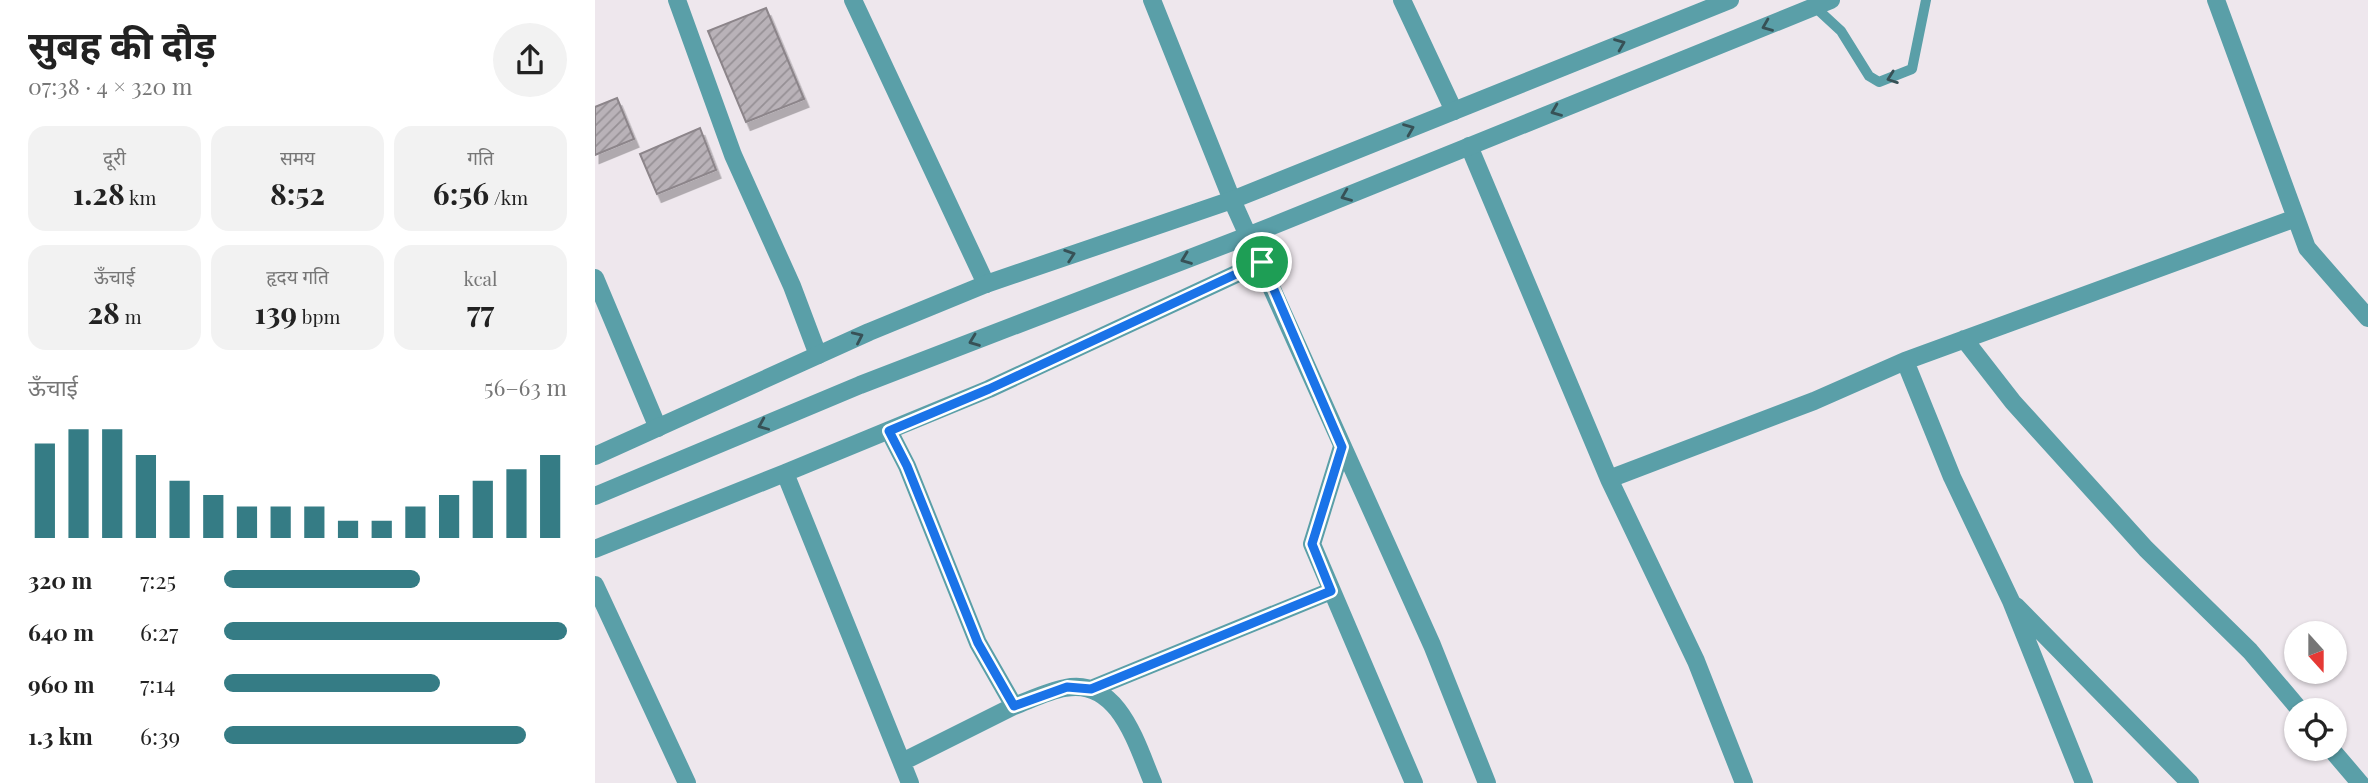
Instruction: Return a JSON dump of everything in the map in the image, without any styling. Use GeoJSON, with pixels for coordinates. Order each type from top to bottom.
{"type":"FeatureCollection","features":[{"type":"Feature","properties":{"kind":"street"},"geometry":{"type":"LineString","coordinates":[[677,0],[733,155],[792,286],[818,355]]}},
{"type":"Feature","properties":{"kind":"street"},"geometry":{"type":"LineString","coordinates":[[853,0],[986,284]]}},
{"type":"Feature","properties":{"kind":"street"},"geometry":{"type":"LineString","coordinates":[[1153,0],[1232,200],[1432,645],[1487,783]]}},
{"type":"Feature","properties":{"kind":"street"},"geometry":{"type":"LineString","coordinates":[[1402,0],[1454,111]]}},
{"type":"Feature","properties":{"kind":"street"},"geometry":{"type":"LineString","coordinates":[[595,456],[818,355],[986,284],[1232,200],[1730,0]]}},
{"type":"Feature","properties":{"kind":"street"},"geometry":{"type":"LineString","coordinates":[[2216,0],[2307,248],[2368,318]]}},
{"type":"Feature","properties":{"kind":"street"},"geometry":{"type":"LineString","coordinates":[[595,496],[860,384],[1250,235],[1823,3]]}},
{"type":"Feature","properties":{"kind":"street"},"geometry":{"type":"LineString","coordinates":[[1469,146],[1609,480],[1696,661],[1744,783]]}},
{"type":"Feature","properties":{"kind":"street"},"geometry":{"type":"LineString","coordinates":[[1609,480],[1814,401],[1905,361],[2296,218]]}},
{"type":"Feature","properties":{"kind":"street"},"geometry":{"type":"LineString","coordinates":[[595,549],[889,431],[1038,367],[1262,262]]}},
{"type":"Feature","properties":{"kind":"street"},"geometry":{"type":"LineString","coordinates":[[595,278],[658,428]]}},
{"type":"Feature","properties":{"kind":"street"},"geometry":{"type":"LineString","coordinates":[[1964,339],[2013,402],[2146,549],[2250,651],[2289,698]]}},
{"type":"Feature","properties":{"kind":"street"},"geometry":{"type":"LineString","coordinates":[[1905,361],[1952,477],[2011,601],[2084,783]]}},
{"type":"Feature","properties":{"kind":"street"},"geometry":{"type":"LineString","coordinates":[[889,431],[907,466],[978,643],[1014,706]]}},
{"type":"Feature","properties":{"kind":"street"},"geometry":{"type":"LineString","coordinates":[[1342,447],[1312,544],[1414,783]]}},
{"type":"Feature","properties":{"kind":"street"},"geometry":{"type":"LineString","coordinates":[[785,473],[910,783]]}},
{"type":"Feature","properties":{"kind":"street"},"geometry":{"type":"LineString","coordinates":[[595,585],[687,783]]}},
{"type":"Feature","properties":{"kind":"street"},"geometry":{"type":"LineString","coordinates":[[902,762],[1014,706],[1067,687],[1091,689],[1331,591]]}},
{"type":"Feature","properties":{"kind":"street"},"geometry":{"type":"LineString","coordinates":[[2011,601],[2190,783]]}},
{"type":"Feature","properties":{"kind":"street"},"geometry":{"type":"LineString","coordinates":[[1091,689],[1121,709],[1153,783]]}},
{"type":"Feature","properties":{"kind":"street"},"geometry":{"type":"LineString","coordinates":[[2341,761],[2360,783]]}},
{"type":"Feature","properties":{"kind":"lane"},"geometry":{"type":"LineString","coordinates":[[1823,3],[1869,76],[1879,82],[1912,69],[1926,0]]}},
{"type":"Feature","properties":{"kind":"building"},"geometry":{"type":"Polygon","coordinates":[[[766,8],[804,99],[746,122],[708,31],[766,8]]]}},
{"type":"Feature","properties":{"kind":"building"},"geometry":{"type":"Polygon","coordinates":[[[617,98],[634,139],[595,155],[595,107],[617,98]]]}},
{"type":"Feature","properties":{"kind":"building"},"geometry":{"type":"Polygon","coordinates":[[[700,128],[716,170],[657,194],[640,154],[700,128]]]}},
{"type":"Feature","properties":{"kind":"route"},"geometry":{"type":"LineString","coordinates":[[1262,262],[1342,447],[1312,544],[1331,591],[1091,689],[1067,687],[1014,706],[978,643],[907,466],[889,431],[989,389],[1262,262]]}}]}
